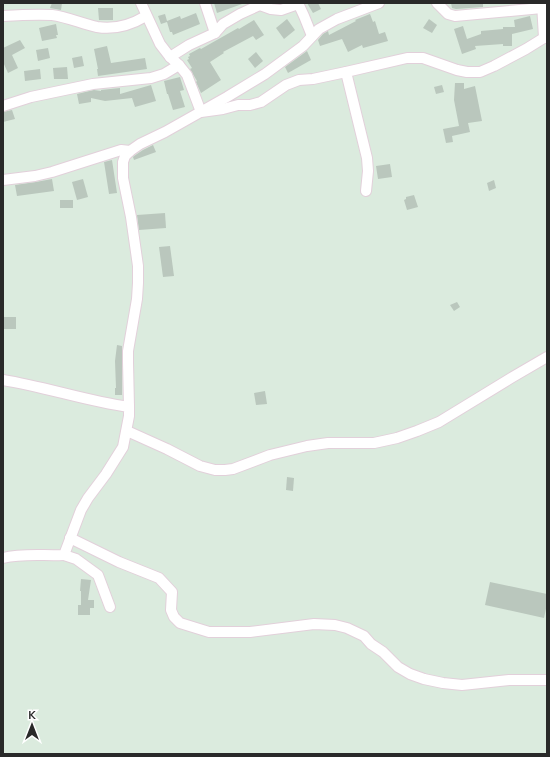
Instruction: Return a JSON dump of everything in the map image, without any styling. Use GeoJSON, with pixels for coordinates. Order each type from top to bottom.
{"type":"FeatureCollection","features":[{"type":"Feature","properties":{"kind":"street"},"geometry":{"type":"LineString","coordinates":[[141,3],[160,44],[187,75],[201,112]]}},
{"type":"Feature","properties":{"kind":"street"},"geometry":{"type":"LineString","coordinates":[[205,3],[215,33]]}},
{"type":"Feature","properties":{"kind":"street"},"geometry":{"type":"LineString","coordinates":[[64,555],[88,498],[106,474],[123,447],[127,431],[129,416],[128,351],[138,299],[138,266],[131,217],[123,178],[123,162],[125,156],[140,144],[201,112],[265,74],[303,46],[318,30],[337,19],[379,3]]}},
{"type":"Feature","properties":{"kind":"street"},"geometry":{"type":"LineString","coordinates":[[201,112],[261,102],[286,85],[299,80],[313,79],[407,58],[423,58],[457,70],[480,72],[500,63],[546,37],[542,6],[455,16],[448,14],[437,3]]}},
{"type":"Feature","properties":{"kind":"street"},"geometry":{"type":"LineString","coordinates":[[170,57],[189,45],[215,33],[224,24],[240,14],[262,4],[271,9],[281,10],[298,4],[312,36]]}},
{"type":"Feature","properties":{"kind":"street"},"geometry":{"type":"LineString","coordinates":[[3,16],[52,15],[72,19],[96,27],[106,28],[127,25],[146,16]]}},
{"type":"Feature","properties":{"kind":"street"},"geometry":{"type":"LineString","coordinates":[[3,106],[31,97],[93,84],[151,78],[164,74],[179,65]]}},
{"type":"Feature","properties":{"kind":"street"},"geometry":{"type":"LineString","coordinates":[[346,72],[367,158],[368,171],[366,191]]}},
{"type":"Feature","properties":{"kind":"street"},"geometry":{"type":"LineString","coordinates":[[3,180],[35,176],[121,150],[130,151]]}},
{"type":"Feature","properties":{"kind":"street"},"geometry":{"type":"LineString","coordinates":[[127,431],[200,466],[215,470],[232,469],[270,455],[307,446],[328,443],[374,443],[397,438],[417,431],[439,422],[547,357]]}},
{"type":"Feature","properties":{"kind":"street"},"geometry":{"type":"LineString","coordinates":[[3,380],[129,407]]}},
{"type":"Feature","properties":{"kind":"street"},"geometry":{"type":"LineString","coordinates":[[70,538],[119,562],[159,578],[172,592],[171,610],[174,618],[180,623],[209,632],[250,632],[314,624],[335,625],[347,628],[364,636],[398,667],[410,674],[424,679],[462,685],[509,680],[547,680]]}},
{"type":"Feature","properties":{"kind":"street"},"geometry":{"type":"LineString","coordinates":[[3,558],[11,556],[64,555],[76,559],[98,575],[110,607]]}},
{"type":"Feature","properties":{"kind":"building"},"geometry":{"type":"Polygon","coordinates":[[[52,3],[62,3],[61,10],[50,8],[52,3]]]}},
{"type":"Feature","properties":{"kind":"building"},"geometry":{"type":"Polygon","coordinates":[[[214,3],[242,3],[242,4],[217,13],[214,3]]]}},
{"type":"Feature","properties":{"kind":"building"},"geometry":{"type":"Polygon","coordinates":[[[307,3],[318,3],[321,9],[313,13],[307,3]]]}},
{"type":"Feature","properties":{"kind":"building"},"geometry":{"type":"Polygon","coordinates":[[[451,3],[483,3],[483,7],[456,9],[452,8],[451,3]]]}},
{"type":"Feature","properties":{"kind":"building"},"geometry":{"type":"Polygon","coordinates":[[[98,8],[113,8],[113,20],[99,20],[98,8]]]}},
{"type":"Feature","properties":{"kind":"building"},"geometry":{"type":"Polygon","coordinates":[[[196,13],[200,24],[173,35],[172,32],[170,32],[167,22],[161,24],[158,16],[165,14],[167,21],[180,16],[181,19],[196,13]]]}},
{"type":"Feature","properties":{"kind":"building"},"geometry":{"type":"Polygon","coordinates":[[[370,14],[373,22],[375,21],[379,34],[385,32],[388,41],[363,48],[362,45],[348,52],[342,39],[320,46],[318,40],[323,34],[328,31],[329,35],[356,21],[355,20],[370,14]]]}},
{"type":"Feature","properties":{"kind":"building"},"geometry":{"type":"Polygon","coordinates":[[[530,16],[533,29],[512,34],[512,46],[503,46],[503,44],[475,46],[476,49],[462,54],[454,29],[463,26],[467,39],[481,34],[481,31],[503,29],[503,27],[515,27],[514,20],[530,16]]]}},
{"type":"Feature","properties":{"kind":"building"},"geometry":{"type":"Polygon","coordinates":[[[287,19],[295,30],[284,39],[276,28],[287,19]]]}},
{"type":"Feature","properties":{"kind":"building"},"geometry":{"type":"Polygon","coordinates":[[[429,19],[437,25],[432,33],[423,28],[429,19]]]}},
{"type":"Feature","properties":{"kind":"building"},"geometry":{"type":"Polygon","coordinates":[[[254,20],[264,35],[256,40],[253,36],[223,52],[224,53],[210,62],[221,80],[201,93],[196,82],[197,81],[190,69],[192,68],[187,60],[190,56],[189,54],[254,20]]]}},
{"type":"Feature","properties":{"kind":"building"},"geometry":{"type":"Polygon","coordinates":[[[56,24],[58,35],[56,35],[57,38],[42,41],[39,28],[56,24]]]}},
{"type":"Feature","properties":{"kind":"building"},"geometry":{"type":"Polygon","coordinates":[[[20,40],[25,48],[12,55],[18,68],[8,73],[3,62],[3,48],[20,40]]]}},
{"type":"Feature","properties":{"kind":"building"},"geometry":{"type":"Polygon","coordinates":[[[107,46],[111,63],[145,58],[147,69],[98,76],[94,49],[107,46]]]}},
{"type":"Feature","properties":{"kind":"building"},"geometry":{"type":"Polygon","coordinates":[[[48,48],[50,58],[38,61],[36,50],[48,48]]]}},
{"type":"Feature","properties":{"kind":"building"},"geometry":{"type":"Polygon","coordinates":[[[307,51],[311,60],[288,73],[285,67],[307,51]]]}},
{"type":"Feature","properties":{"kind":"building"},"geometry":{"type":"Polygon","coordinates":[[[256,52],[263,61],[255,68],[248,59],[256,52]]]}},
{"type":"Feature","properties":{"kind":"building"},"geometry":{"type":"Polygon","coordinates":[[[82,56],[84,66],[74,68],[72,58],[82,56]]]}},
{"type":"Feature","properties":{"kind":"building"},"geometry":{"type":"Polygon","coordinates":[[[67,67],[68,79],[54,79],[53,68],[67,67]]]}},
{"type":"Feature","properties":{"kind":"building"},"geometry":{"type":"Polygon","coordinates":[[[40,69],[41,79],[25,81],[24,71],[40,69]]]}},
{"type":"Feature","properties":{"kind":"building"},"geometry":{"type":"Polygon","coordinates":[[[180,77],[184,90],[180,91],[185,107],[173,110],[164,81],[180,77]]]}},
{"type":"Feature","properties":{"kind":"building"},"geometry":{"type":"Polygon","coordinates":[[[455,83],[464,83],[464,89],[475,86],[482,121],[468,123],[470,132],[452,136],[453,142],[446,143],[443,129],[459,126],[454,100],[455,83]]]}},
{"type":"Feature","properties":{"kind":"building"},"geometry":{"type":"Polygon","coordinates":[[[151,85],[156,101],[135,107],[132,98],[105,101],[91,98],[91,102],[79,104],[77,94],[94,90],[101,91],[120,88],[120,94],[151,85]]]}},
{"type":"Feature","properties":{"kind":"building"},"geometry":{"type":"Polygon","coordinates":[[[442,85],[444,92],[436,94],[434,87],[442,85]]]}},
{"type":"Feature","properties":{"kind":"building"},"geometry":{"type":"Polygon","coordinates":[[[12,110],[15,119],[3,122],[3,112],[12,110]]]}},
{"type":"Feature","properties":{"kind":"building"},"geometry":{"type":"Polygon","coordinates":[[[153,145],[156,152],[134,160],[134,156],[153,145]]]}},
{"type":"Feature","properties":{"kind":"building"},"geometry":{"type":"Polygon","coordinates":[[[112,160],[117,193],[109,194],[104,162],[112,160]]]}},
{"type":"Feature","properties":{"kind":"building"},"geometry":{"type":"Polygon","coordinates":[[[390,164],[392,177],[378,179],[376,166],[390,164]]]}},
{"type":"Feature","properties":{"kind":"building"},"geometry":{"type":"Polygon","coordinates":[[[52,179],[54,191],[17,196],[15,185],[52,179]]]}},
{"type":"Feature","properties":{"kind":"building"},"geometry":{"type":"Polygon","coordinates":[[[83,179],[88,197],[77,200],[72,182],[83,179]]]}},
{"type":"Feature","properties":{"kind":"building"},"geometry":{"type":"Polygon","coordinates":[[[494,180],[496,188],[489,191],[487,183],[494,180]]]}},
{"type":"Feature","properties":{"kind":"building"},"geometry":{"type":"Polygon","coordinates":[[[414,195],[418,207],[407,210],[404,200],[406,197],[414,195]]]}},
{"type":"Feature","properties":{"kind":"building"},"geometry":{"type":"Polygon","coordinates":[[[60,200],[73,200],[73,208],[60,208],[60,200]]]}},
{"type":"Feature","properties":{"kind":"building"},"geometry":{"type":"Polygon","coordinates":[[[165,213],[166,228],[139,230],[137,215],[165,213]]]}},
{"type":"Feature","properties":{"kind":"building"},"geometry":{"type":"Polygon","coordinates":[[[170,246],[174,276],[163,277],[159,247],[170,246]]]}},
{"type":"Feature","properties":{"kind":"building"},"geometry":{"type":"Polygon","coordinates":[[[457,302],[460,307],[454,311],[450,305],[457,302]]]}},
{"type":"Feature","properties":{"kind":"building"},"geometry":{"type":"Polygon","coordinates":[[[3,317],[16,317],[16,329],[3,329],[3,317]]]}},
{"type":"Feature","properties":{"kind":"building"},"geometry":{"type":"Polygon","coordinates":[[[117,345],[122,346],[122,395],[115,395],[115,361],[117,345]]]}},
{"type":"Feature","properties":{"kind":"building"},"geometry":{"type":"Polygon","coordinates":[[[265,391],[267,404],[256,405],[254,393],[265,391]]]}},
{"type":"Feature","properties":{"kind":"building"},"geometry":{"type":"Polygon","coordinates":[[[287,477],[294,478],[293,491],[286,490],[287,477]]]}},
{"type":"Feature","properties":{"kind":"building"},"geometry":{"type":"Polygon","coordinates":[[[81,579],[91,580],[88,600],[94,600],[94,608],[90,608],[90,615],[78,615],[78,605],[81,605],[81,579]]]}},
{"type":"Feature","properties":{"kind":"building"},"geometry":{"type":"Polygon","coordinates":[[[490,582],[547,594],[547,604],[544,618],[485,605],[490,582]]]}}]}
